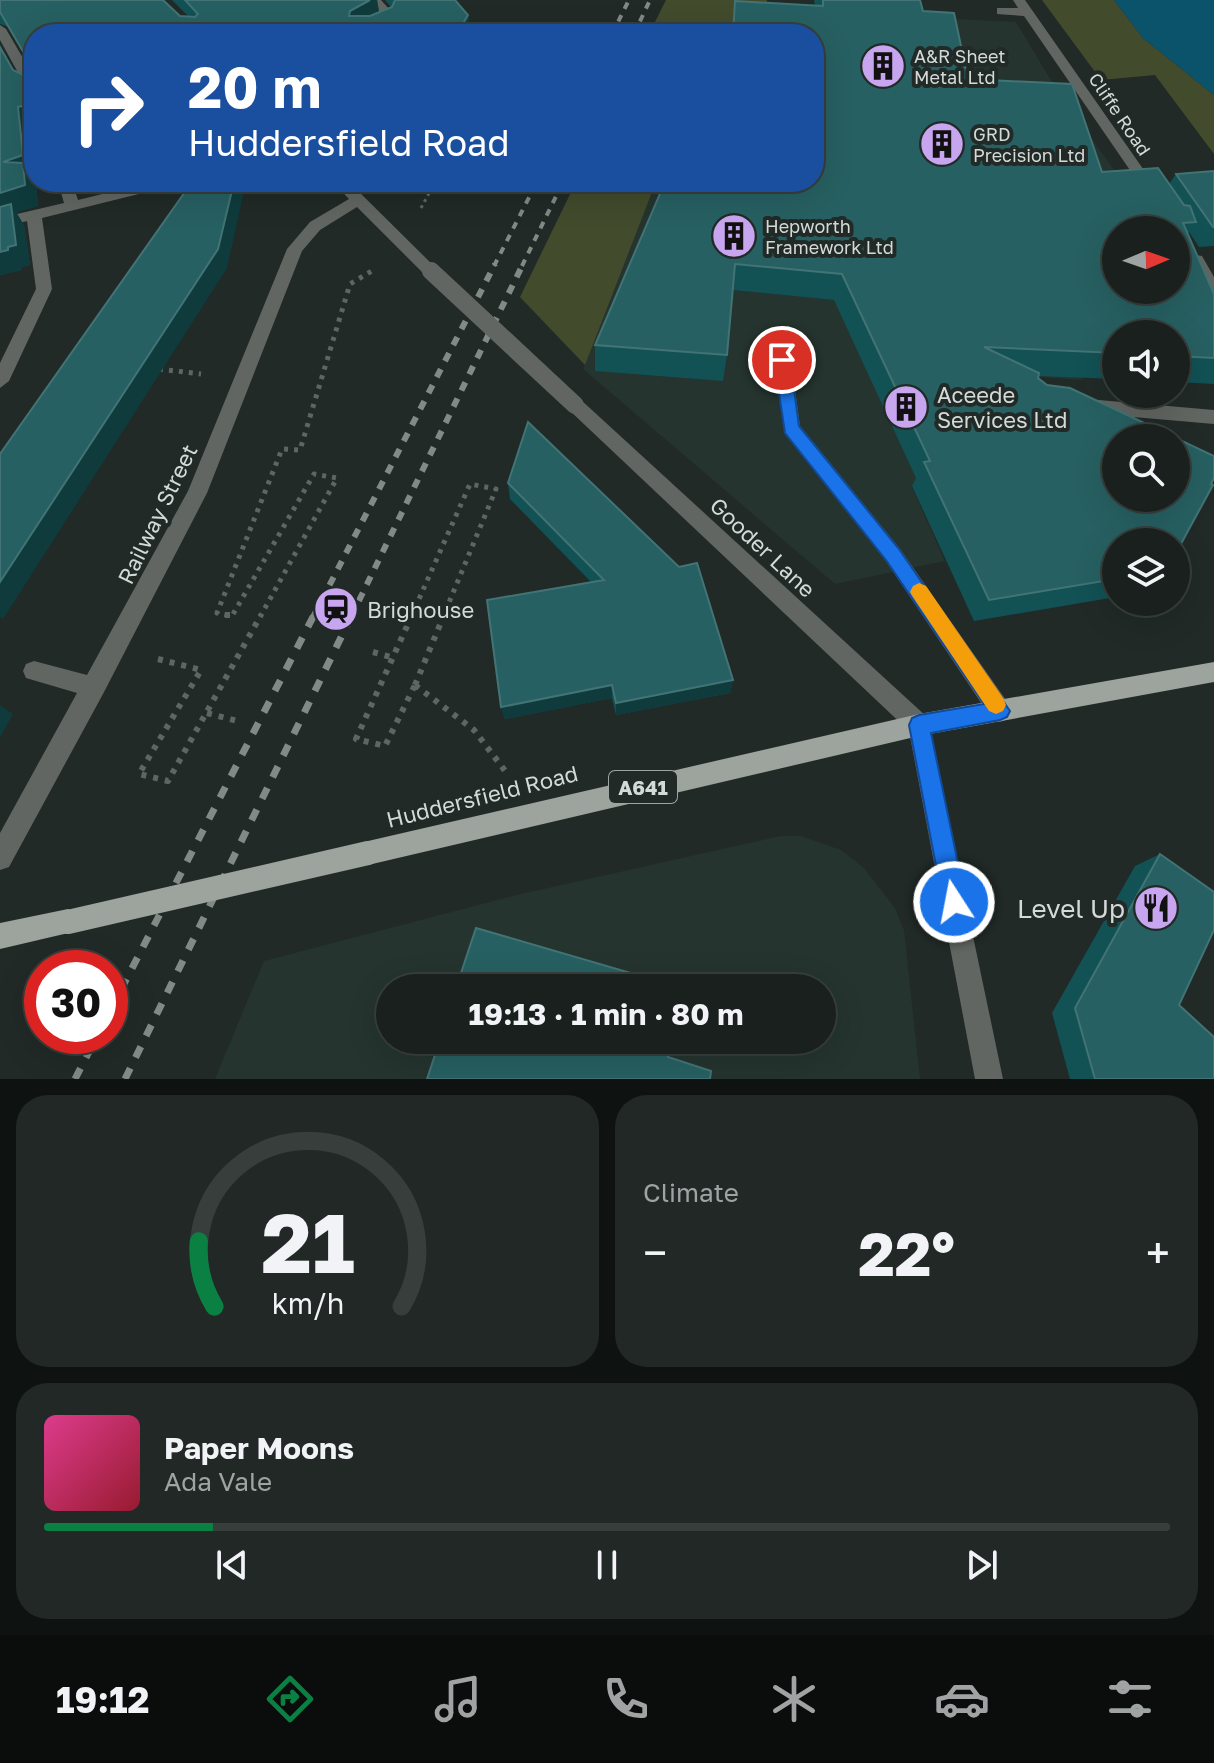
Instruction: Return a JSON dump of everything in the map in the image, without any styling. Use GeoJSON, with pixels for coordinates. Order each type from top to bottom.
{"type":"FeatureCollection","features":[{"type":"Feature","properties":{"kind":"main road","name":"Huddersfield Road"},"geometry":{"type":"LineString","coordinates":[[0,936],[919,725],[1214,672]]}},
{"type":"Feature","properties":{"kind":"street"},"geometry":{"type":"LineString","coordinates":[[374,0],[391,18],[387,24]]}},
{"type":"Feature","properties":{"kind":"street"},"geometry":{"type":"LineString","coordinates":[[1001,11],[1023,6]]}},
{"type":"Feature","properties":{"kind":"street","name":"Cliffe Road"},"geometry":{"type":"LineString","coordinates":[[1023,6],[1155,198]]}},
{"type":"Feature","properties":{"kind":"street"},"geometry":{"type":"LineString","coordinates":[[0,29],[24,71]]}},
{"type":"Feature","properties":{"kind":"street"},"geometry":{"type":"LineString","coordinates":[[68,192],[72,206]]}},
{"type":"Feature","properties":{"kind":"street"},"geometry":{"type":"LineString","coordinates":[[0,223],[129,192]]}},
{"type":"Feature","properties":{"kind":"street"},"geometry":{"type":"LineString","coordinates":[[349,192],[406,248]]}},
{"type":"Feature","properties":{"kind":"street","name":"Railway Street"},"geometry":{"type":"LineString","coordinates":[[0,858],[197,493],[295,249],[315,226],[357,201]]}},
{"type":"Feature","properties":{"kind":"street"},"geometry":{"type":"LineString","coordinates":[[0,381],[44,289],[34,216]]}},
{"type":"Feature","properties":{"kind":"street","name":"Gooder Lane"},"geometry":{"type":"LineString","coordinates":[[406,248],[919,725]]}},
{"type":"Feature","properties":{"kind":"street"},"geometry":{"type":"LineString","coordinates":[[1190,250],[1214,291]]}},
{"type":"Feature","properties":{"kind":"street"},"geometry":{"type":"LineString","coordinates":[[782,360],[791,428],[893,555],[1000,711]]}},
{"type":"Feature","properties":{"kind":"street"},"geometry":{"type":"LineString","coordinates":[[1064,403],[1214,417]]}},
{"type":"Feature","properties":{"kind":"street"},"geometry":{"type":"LineString","coordinates":[[34,671],[95,687]]}},
{"type":"Feature","properties":{"kind":"street"},"geometry":{"type":"LineString","coordinates":[[919,725],[989,1079]]}},
{"type":"Feature","properties":{"kind":"path"},"geometry":{"type":"LineString","coordinates":[[201,670],[139,774],[168,781],[337,478],[314,474],[232,616],[217,613],[282,449],[300,450],[350,284],[406,248]]}},
{"type":"Feature","properties":{"kind":"path"},"geometry":{"type":"LineString","coordinates":[[153,368],[244,380]]}},
{"type":"Feature","properties":{"kind":"path"},"geometry":{"type":"LineString","coordinates":[[470,484],[496,489],[415,685],[385,746],[356,739],[470,484]]}},
{"type":"Feature","properties":{"kind":"path"},"geometry":{"type":"LineString","coordinates":[[373,652],[394,658]]}},
{"type":"Feature","properties":{"kind":"path"},"geometry":{"type":"LineString","coordinates":[[415,685],[474,730],[536,811]]}},
{"type":"Feature","properties":{"kind":"path"},"geometry":{"type":"LineString","coordinates":[[207,713],[237,721]]}},
{"type":"Feature","properties":{"kind":"shaded area"},"geometry":{"type":"Polygon","coordinates":[[[745,9],[1016,22],[1061,97],[1142,208],[1133,216],[1102,216],[1102,304],[1189,304],[1203,320],[1061,311],[1083,380],[980,373],[912,487],[945,561],[835,584],[583,369],[652,192],[824,192],[824,24],[735,24],[745,9]]]}},
{"type":"Feature","properties":{"kind":"shaded area"},"geometry":{"type":"Polygon","coordinates":[[[781,836],[801,836],[841,850],[863,867],[895,908],[904,930],[920,1079],[215,1079],[264,961],[521,894],[781,836]]]}},
{"type":"Feature","properties":{"kind":"green space"},"geometry":{"type":"Polygon","coordinates":[[[666,0],[767,0],[766,6],[745,9],[736,24],[654,24],[666,0]]]}},
{"type":"Feature","properties":{"kind":"green space"},"geometry":{"type":"Polygon","coordinates":[[[1042,0],[1114,0],[1143,38],[1214,95],[1214,154],[1155,75],[1101,80],[1042,0]]]}},
{"type":"Feature","properties":{"kind":"green space"},"geometry":{"type":"Polygon","coordinates":[[[571,192],[652,192],[585,365],[520,297],[571,192]]]}},
{"type":"Feature","properties":{"kind":"water"},"geometry":{"type":"Polygon","coordinates":[[[1114,0],[1214,0],[1214,95],[1143,38],[1114,0]]]}},
{"type":"Feature","properties":{"kind":"building"},"geometry":{"type":"Polygon","coordinates":[[[0,0],[163,0],[180,16],[195,17],[198,14],[185,0],[370,0],[350,11],[349,16],[370,16],[392,7],[395,0],[455,0],[468,15],[463,24],[24,24],[24,53],[0,12],[0,0]]]}},
{"type":"Feature","properties":{"kind":"building"},"geometry":{"type":"Polygon","coordinates":[[[823,0],[920,0],[923,11],[954,13],[968,79],[1072,84],[1102,172],[1158,168],[1184,205],[1190,206],[1196,222],[1190,222],[1190,216],[1102,216],[1102,304],[1190,304],[1190,239],[1214,294],[1214,358],[1190,357],[1190,320],[1102,320],[1102,352],[984,347],[1039,373],[1038,378],[1047,385],[1070,388],[1102,403],[1102,408],[1112,408],[1146,424],[1102,424],[1102,512],[1190,512],[1190,445],[1214,456],[1213,485],[1190,528],[1102,528],[1102,581],[989,600],[924,462],[930,461],[842,274],[735,264],[727,355],[595,345],[661,192],[824,192],[824,24],[734,24],[735,1],[823,6],[823,0]]]}},
{"type":"Feature","properties":{"kind":"building"},"geometry":{"type":"Polygon","coordinates":[[[0,47],[13,70],[23,75],[24,65],[24,106],[18,107],[23,155],[3,162],[23,163],[24,185],[0,193],[0,47]]]}},
{"type":"Feature","properties":{"kind":"building"},"geometry":{"type":"Polygon","coordinates":[[[1214,171],[1214,227],[1213,227],[1176,174],[1214,171]]]}},
{"type":"Feature","properties":{"kind":"building"},"geometry":{"type":"Polygon","coordinates":[[[185,192],[232,192],[218,249],[0,582],[0,454],[185,192]]]}},
{"type":"Feature","properties":{"kind":"building"},"geometry":{"type":"Polygon","coordinates":[[[11,204],[16,245],[0,252],[0,207],[11,204]]]}},
{"type":"Feature","properties":{"kind":"building"},"geometry":{"type":"Polygon","coordinates":[[[528,422],[679,567],[697,563],[733,680],[616,703],[612,685],[501,707],[487,600],[604,580],[508,483],[528,422]]]}},
{"type":"Feature","properties":{"kind":"building"},"geometry":{"type":"Polygon","coordinates":[[[1160,854],[1214,892],[1214,930],[1179,1005],[1214,1037],[1214,1079],[1095,1079],[1075,1008],[1160,854]]]}},
{"type":"Feature","properties":{"kind":"building"},"geometry":{"type":"Polygon","coordinates":[[[476,928],[634,974],[461,974],[476,928]]]}},
{"type":"Feature","properties":{"kind":"building"},"geometry":{"type":"Polygon","coordinates":[[[435,1054],[669,1054],[668,1057],[711,1071],[710,1079],[427,1079],[435,1054]]]}},
{"type":"Feature","properties":{"kind":"railway"},"geometry":{"type":"LineString","coordinates":[[617,24],[629,0]]}},
{"type":"Feature","properties":{"kind":"railway"},"geometry":{"type":"LineString","coordinates":[[639,24],[650,0]]}},
{"type":"Feature","properties":{"kind":"railway"},"geometry":{"type":"LineString","coordinates":[[494,266],[532,192]]}},
{"type":"Feature","properties":{"kind":"railway"},"geometry":{"type":"LineString","coordinates":[[522,266],[558,192]]}},
{"type":"Feature","properties":{"kind":"railway"},"geometry":{"type":"LineString","coordinates":[[313,617],[495,264]]}},
{"type":"Feature","properties":{"kind":"railway"},"geometry":{"type":"LineString","coordinates":[[351,617],[523,264]]}},
{"type":"Feature","properties":{"kind":"railway"},"geometry":{"type":"LineString","coordinates":[[128,976],[314,615]]}},
{"type":"Feature","properties":{"kind":"railway"},"geometry":{"type":"LineString","coordinates":[[125,1079],[352,615]]}},
{"type":"Feature","properties":{"kind":"railway"},"geometry":{"type":"LineString","coordinates":[[75,1079],[88,1054]]}},
{"type":"Feature","properties":{"kind":"slow traffic"},"geometry":{"type":"LineString","coordinates":[[919,592],[996,705]]}},
{"type":"Feature","properties":{"kind":"place","name":"A&R Sheet Metal Ltd"},"geometry":{"type":"Point","coordinates":[883,66]}},
{"type":"Feature","properties":{"kind":"place","name":"GRD Precision Ltd"},"geometry":{"type":"Point","coordinates":[942,144]}},
{"type":"Feature","properties":{"kind":"place","name":"Hepworth Framework Ltd"},"geometry":{"type":"Point","coordinates":[734,236]}},
{"type":"Feature","properties":{"kind":"place","name":"Aceede Services Ltd"},"geometry":{"type":"Point","coordinates":[906,407]}},
{"type":"Feature","properties":{"kind":"place","name":"Brighouse"},"geometry":{"type":"Point","coordinates":[336,609]}},
{"type":"Feature","properties":{"kind":"place","name":"Level Up"},"geometry":{"type":"Point","coordinates":[1156,908]}},
{"type":"Feature","properties":{"kind":"route"},"geometry":{"type":"LineString","coordinates":[[782,360],[791,428],[893,555],[946,628],[1000,711],[919,725],[954,902]]}}]}
